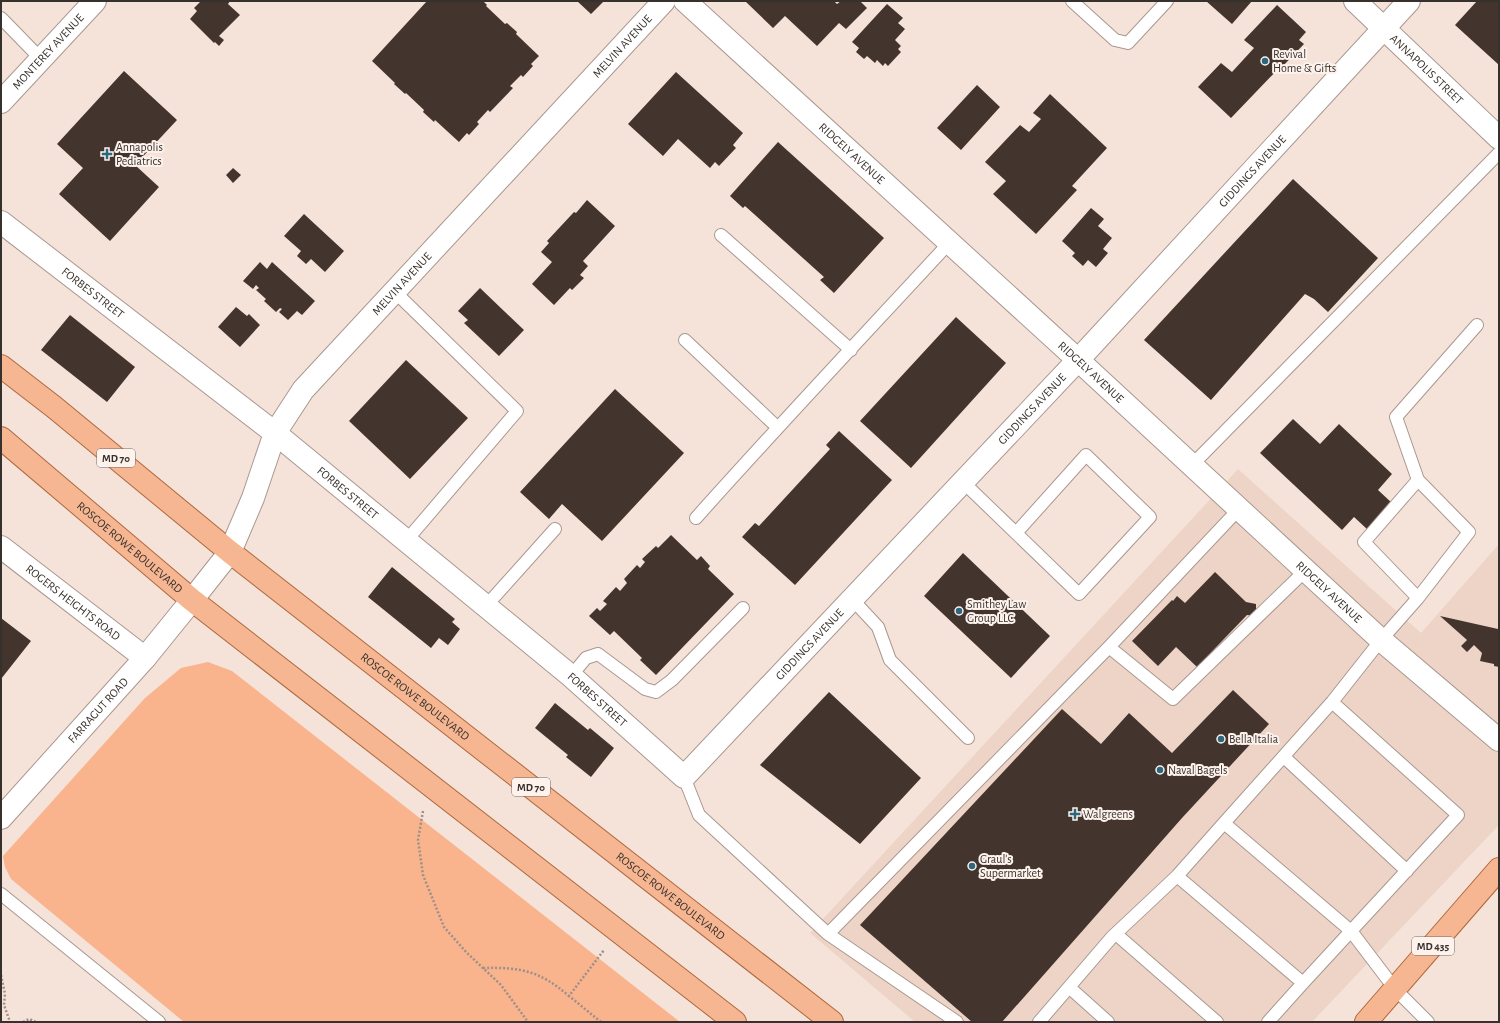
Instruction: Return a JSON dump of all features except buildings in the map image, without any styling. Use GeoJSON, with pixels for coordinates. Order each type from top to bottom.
{"type":"FeatureCollection","features":[{"type":"Feature","properties":{"kind":"main road","name":"ROSCOE ROWE BOULEVARD"},"geometry":{"type":"LineString","coordinates":[[1,366],[54,407],[230,552],[832,1022]]}},
{"type":"Feature","properties":{"kind":"main road","name":"ROSCOE ROWE BOULEVARD"},"geometry":{"type":"LineString","coordinates":[[1,438],[192,600],[736,1022]]}},
{"type":"Feature","properties":{"kind":"main road","name":"MD 435"},"geometry":{"type":"LineString","coordinates":[[1366,1022],[1499,869]]}},
{"type":"Feature","properties":{"kind":"street","name":"MONTEREY AVENUE"},"geometry":{"type":"LineString","coordinates":[[1,102],[95,1]]}},
{"type":"Feature","properties":{"kind":"street","name":"MELVIN AVENUE"},"geometry":{"type":"LineString","coordinates":[[192,600],[230,552],[253,498],[275,433],[303,390],[664,1]]}},
{"type":"Feature","properties":{"kind":"street","name":"RIDGELY AVENUE"},"geometry":{"type":"LineString","coordinates":[[685,1],[950,242],[1381,640],[1499,740]]}},
{"type":"Feature","properties":{"kind":"street","name":"ANNAPOLIS STREET"},"geometry":{"type":"LineString","coordinates":[[1355,1],[1499,138]]}},
{"type":"Feature","properties":{"kind":"street","name":"GIDDINGS AVENUE"},"geometry":{"type":"LineString","coordinates":[[684,777],[1078,360],[1409,1]]}},
{"type":"Feature","properties":{"kind":"street","name":"FORBES STREET"},"geometry":{"type":"LineString","coordinates":[[1,222],[275,433],[571,676],[684,777]]}},
{"type":"Feature","properties":{"kind":"street","name":"ROGERS HEIGHTS ROAD"},"geometry":{"type":"LineString","coordinates":[[1,547],[145,658]]}},
{"type":"Feature","properties":{"kind":"street","name":"FARRAGUT ROAD"},"geometry":{"type":"LineString","coordinates":[[1,818],[145,658],[192,600]]}},
{"type":"Feature","properties":{"kind":"lane"},"geometry":{"type":"LineString","coordinates":[[1072,1],[1116,40],[1128,43],[1167,1]]}},
{"type":"Feature","properties":{"kind":"lane"},"geometry":{"type":"LineString","coordinates":[[1,18],[42,59]]}},
{"type":"Feature","properties":{"kind":"lane"},"geometry":{"type":"LineString","coordinates":[[1192,465],[1499,152]]}},
{"type":"Feature","properties":{"kind":"lane"},"geometry":{"type":"LineString","coordinates":[[720,235],[851,350]]}},
{"type":"Feature","properties":{"kind":"lane"},"geometry":{"type":"LineString","coordinates":[[696,518],[778,427],[950,242]]}},
{"type":"Feature","properties":{"kind":"lane"},"geometry":{"type":"LineString","coordinates":[[394,291],[517,411],[406,541]]}},
{"type":"Feature","properties":{"kind":"lane"},"geometry":{"type":"LineString","coordinates":[[1039,1022],[1116,934],[1177,876],[1284,757],[1332,702],[1381,640],[1418,598],[1470,532],[1418,480],[1396,417],[1477,325]]}},
{"type":"Feature","properties":{"kind":"lane"},"geometry":{"type":"LineString","coordinates":[[684,340],[778,427]]}},
{"type":"Feature","properties":{"kind":"lane"},"geometry":{"type":"LineString","coordinates":[[963,482],[1079,594],[1150,517],[1086,455],[1016,533]]}},
{"type":"Feature","properties":{"kind":"lane"},"geometry":{"type":"LineString","coordinates":[[1418,480],[1364,542],[1418,598]]}},
{"type":"Feature","properties":{"kind":"lane"},"geometry":{"type":"LineString","coordinates":[[828,934],[1109,647],[1239,508]]}},
{"type":"Feature","properties":{"kind":"lane"},"geometry":{"type":"LineString","coordinates":[[486,606],[555,529]]}},
{"type":"Feature","properties":{"kind":"lane"},"geometry":{"type":"LineString","coordinates":[[1109,647],[1173,699],[1306,570]]}},
{"type":"Feature","properties":{"kind":"lane"},"geometry":{"type":"LineString","coordinates":[[852,599],[878,627],[890,660],[968,738]]}},
{"type":"Feature","properties":{"kind":"lane"},"geometry":{"type":"LineString","coordinates":[[571,676],[586,658],[598,654],[645,689],[656,692],[672,680],[743,608]]}},
{"type":"Feature","properties":{"kind":"lane"},"geometry":{"type":"LineString","coordinates":[[1268,1022],[1458,815],[1332,702]]}},
{"type":"Feature","properties":{"kind":"lane"},"geometry":{"type":"LineString","coordinates":[[1284,757],[1407,871]]}},
{"type":"Feature","properties":{"kind":"lane"},"geometry":{"type":"LineString","coordinates":[[684,777],[699,815],[828,934],[957,1022]]}},
{"type":"Feature","properties":{"kind":"lane"},"geometry":{"type":"LineString","coordinates":[[1224,823],[1351,930],[1395,989],[1428,1022]]}},
{"type":"Feature","properties":{"kind":"lane"},"geometry":{"type":"LineString","coordinates":[[1177,876],[1303,983]]}},
{"type":"Feature","properties":{"kind":"lane"},"geometry":{"type":"LineString","coordinates":[[1,894],[159,1022]]}},
{"type":"Feature","properties":{"kind":"lane"},"geometry":{"type":"LineString","coordinates":[[1116,934],[1217,1022]]}},
{"type":"Feature","properties":{"kind":"lane"},"geometry":{"type":"LineString","coordinates":[[1070,988],[1108,1022]]}},
{"type":"Feature","properties":{"kind":"path"},"geometry":{"type":"LineString","coordinates":[[428,783],[418,840],[423,875],[444,927],[466,952],[501,985],[528,1022]]}},
{"type":"Feature","properties":{"kind":"path"},"geometry":{"type":"LineString","coordinates":[[569,996],[598,958],[620,933]]}},
{"type":"Feature","properties":{"kind":"path"},"geometry":{"type":"LineString","coordinates":[[483,968],[512,968],[537,974],[552,983],[601,1022]]}},
{"type":"Feature","properties":{"kind":"path"},"geometry":{"type":"LineString","coordinates":[[1,975],[4,1005],[10,1022]]}},
{"type":"Feature","properties":{"kind":"path"},"geometry":{"type":"LineString","coordinates":[[23,1022],[28,1019],[36,1022]]}},
{"type":"Feature","properties":{"kind":"shaded area"},"geometry":{"type":"Polygon","coordinates":[[[1238,469],[1421,633],[1499,544],[1499,825],[1312,1022],[915,1022],[810,933],[1238,469]]]}},
{"type":"Feature","properties":{"kind":"shaded area"},"geometry":{"type":"Polygon","coordinates":[[[208,662],[232,671],[680,1022],[184,1022],[11,879],[5,867],[3,856],[145,698],[181,668],[208,662]]]}},
{"type":"Feature","properties":{"kind":"place","name":"Revival Home & Gifts"},"geometry":{"type":"Point","coordinates":[1265,61]}},
{"type":"Feature","properties":{"kind":"place","name":"Annapolis Pediatrics"},"geometry":{"type":"Point","coordinates":[107,154]}},
{"type":"Feature","properties":{"kind":"place","name":"Smithey Law Group LLC"},"geometry":{"type":"Point","coordinates":[959,611]}},
{"type":"Feature","properties":{"kind":"place","name":"Bella Italia"},"geometry":{"type":"Point","coordinates":[1221,739]}},
{"type":"Feature","properties":{"kind":"place","name":"Naval Bagels"},"geometry":{"type":"Point","coordinates":[1160,770]}},
{"type":"Feature","properties":{"kind":"place","name":"Walgreens"},"geometry":{"type":"Point","coordinates":[1075,814]}},
{"type":"Feature","properties":{"kind":"place","name":"Graul's Supermarket"},"geometry":{"type":"Point","coordinates":[972,866]}}]}
